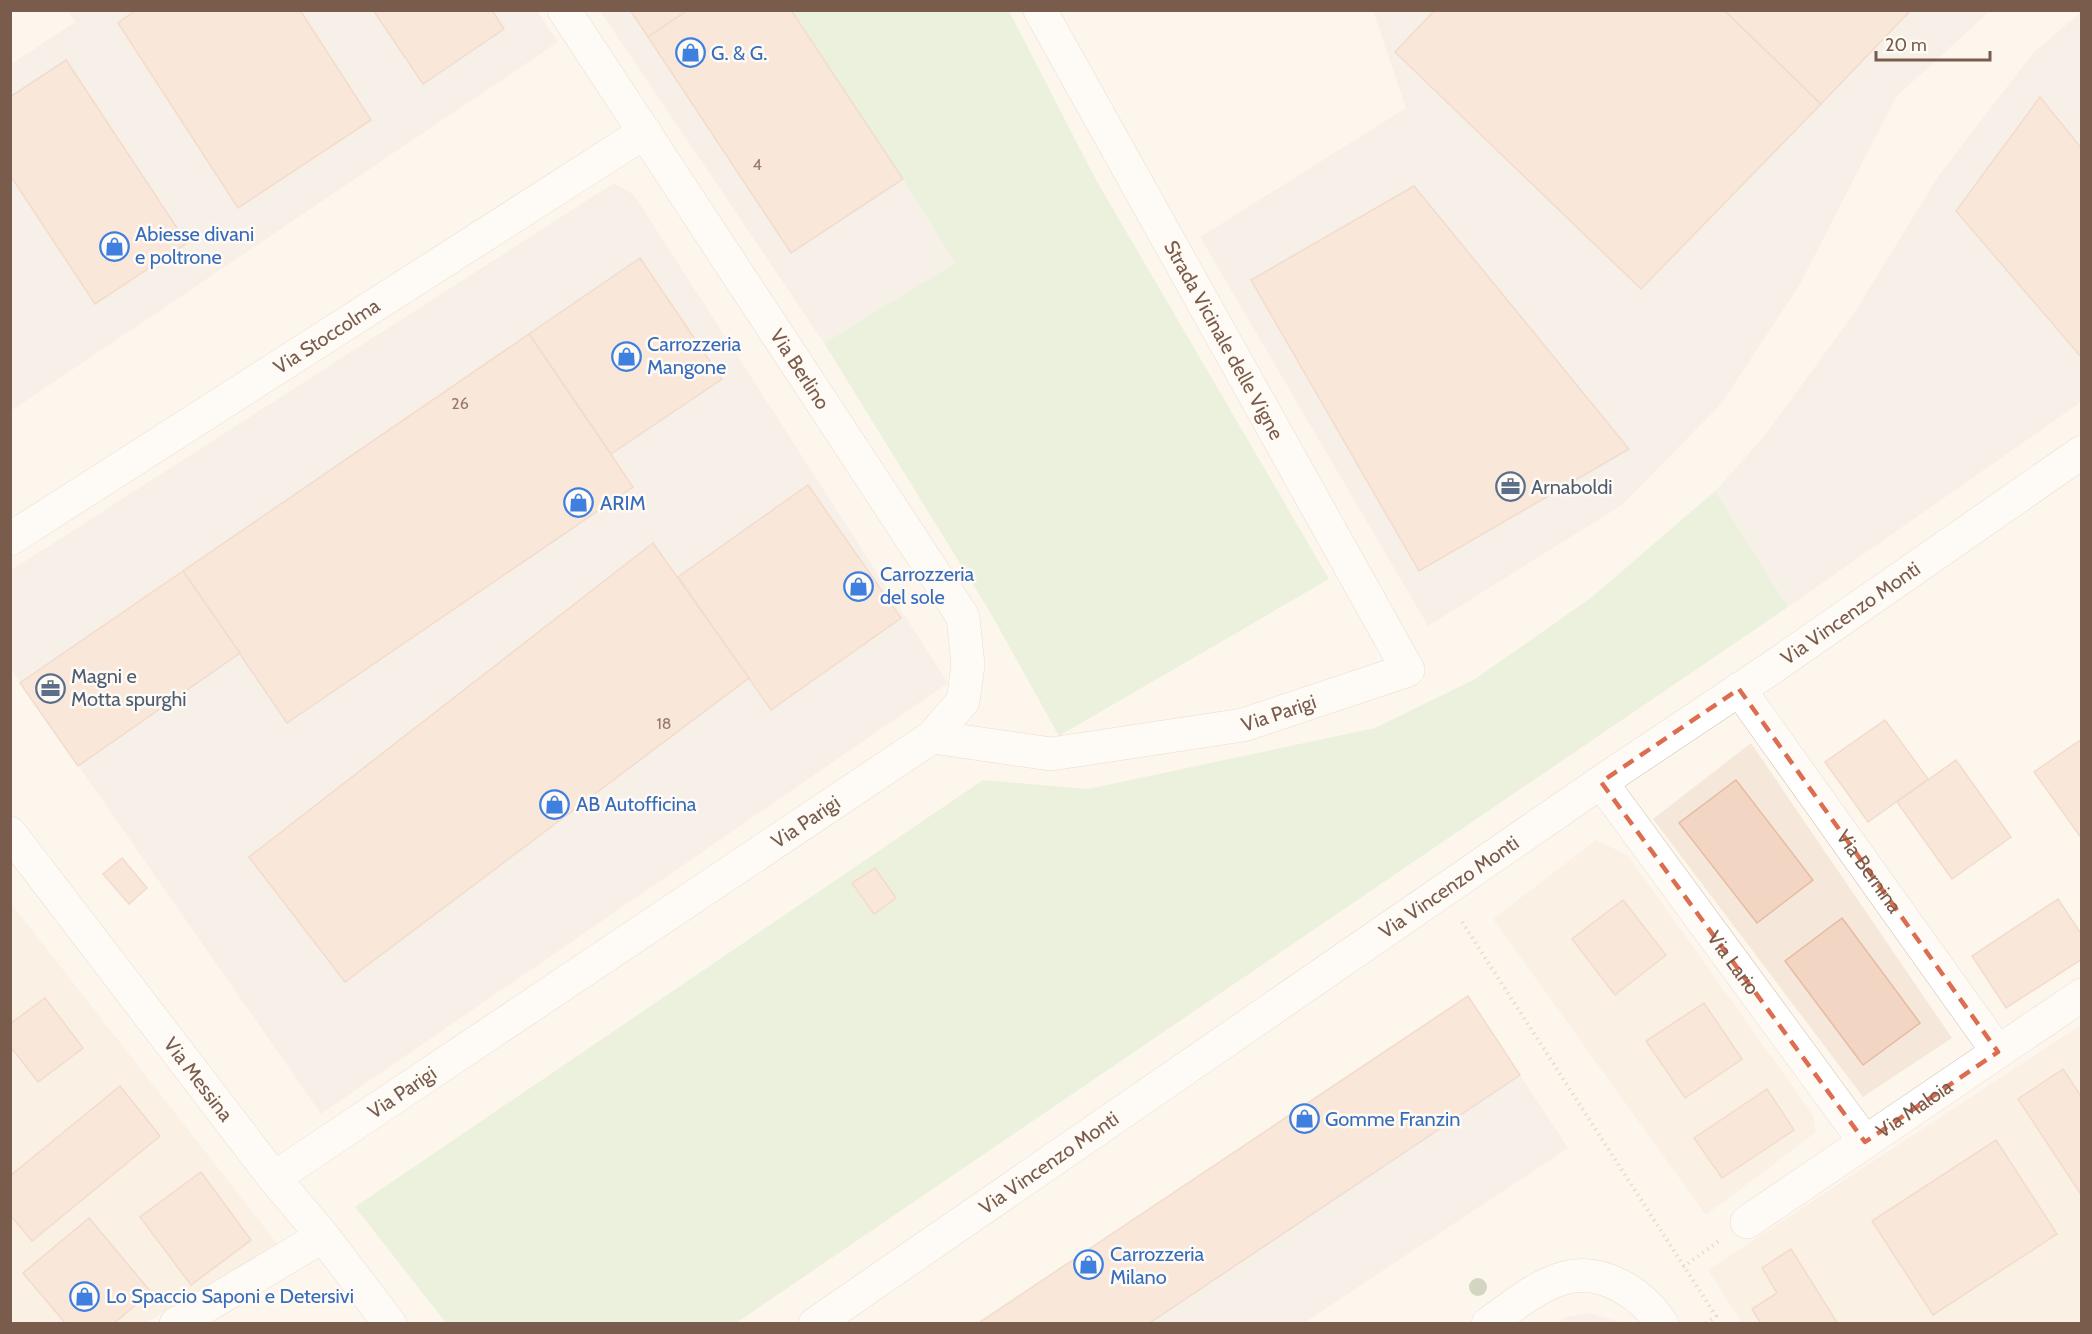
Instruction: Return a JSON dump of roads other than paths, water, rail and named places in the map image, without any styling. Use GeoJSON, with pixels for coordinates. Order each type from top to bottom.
{"type":"FeatureCollection","features":[{"type":"Feature","properties":{"kind":"street","name":"Via Berlino"},"geometry":{"type":"LineString","coordinates":[[564,10],[963,617],[968,664],[963,700],[932,737]]}},
{"type":"Feature","properties":{"kind":"street","name":"Strada Vicinale delle Vigne"},"geometry":{"type":"LineString","coordinates":[[1040,10],[1408,670]]}},
{"type":"Feature","properties":{"kind":"street","name":"Via Stoccolma"},"geometry":{"type":"LineString","coordinates":[[10,539],[645,132]]}},
{"type":"Feature","properties":{"kind":"street","name":"Via Vincenzo Monti"},"geometry":{"type":"LineString","coordinates":[[815,1323],[2082,452]]}},
{"type":"Feature","properties":{"kind":"street","name":"Via Parigi"},"geometry":{"type":"LineString","coordinates":[[274,1178],[932,737],[1051,754],[1243,725],[1408,670]]}},
{"type":"Feature","properties":{"kind":"street","name":"Via Bernina"},"geometry":{"type":"LineString","coordinates":[[1740,689],[1998,1052]]}},
{"type":"Feature","properties":{"kind":"street","name":"Via Lario"},"geometry":{"type":"LineString","coordinates":[[1601,782],[1864,1142]]}},
{"type":"Feature","properties":{"kind":"street","name":"Via Messina"},"geometry":{"type":"LineString","coordinates":[[10,833],[274,1178],[323,1236],[390,1323]]}},
{"type":"Feature","properties":{"kind":"street","name":"Via Maloia"},"geometry":{"type":"LineString","coordinates":[[1747,1222],[2082,995]]}},
{"type":"Feature","properties":{"kind":"street"},"geometry":{"type":"LineString","coordinates":[[176,1323],[323,1236]]}},
{"type":"Feature","properties":{"kind":"street"},"geometry":{"type":"LineString","coordinates":[[1488,1323],[1540,1288],[1568,1277],[1602,1278],[1631,1291],[1656,1314],[1662,1323]]}},
{"type":"Feature","properties":{"kind":"place","name":"G. & G."},"geometry":{"type":"Point","coordinates":[690,53]}},
{"type":"Feature","properties":{"kind":"place","name":"Abiesse divani e poltrone"},"geometry":{"type":"Point","coordinates":[114,246]}},
{"type":"Feature","properties":{"kind":"place","name":"Carrozzeria Mangone"},"geometry":{"type":"Point","coordinates":[626,356]}},
{"type":"Feature","properties":{"kind":"place","name":"Arnaboldi"},"geometry":{"type":"Point","coordinates":[1510,487]}},
{"type":"Feature","properties":{"kind":"place","name":"ARIM"},"geometry":{"type":"Point","coordinates":[579,503]}},
{"type":"Feature","properties":{"kind":"place","name":"Carrozzeria del sole"},"geometry":{"type":"Point","coordinates":[859,586]}},
{"type":"Feature","properties":{"kind":"place","name":"Magni e Motta spurghi"},"geometry":{"type":"Point","coordinates":[50,688]}},
{"type":"Feature","properties":{"kind":"place","name":"AB Autofficina"},"geometry":{"type":"Point","coordinates":[555,804]}},
{"type":"Feature","properties":{"kind":"place","name":"Gomme Franzin"},"geometry":{"type":"Point","coordinates":[1304,1119]}},
{"type":"Feature","properties":{"kind":"place","name":"Carrozzeria Milano"},"geometry":{"type":"Point","coordinates":[1089,1265]}},
{"type":"Feature","properties":{"kind":"place","name":"Lo Spaccio Saponi e Detersivi"},"geometry":{"type":"Point","coordinates":[85,1296]}}]}
